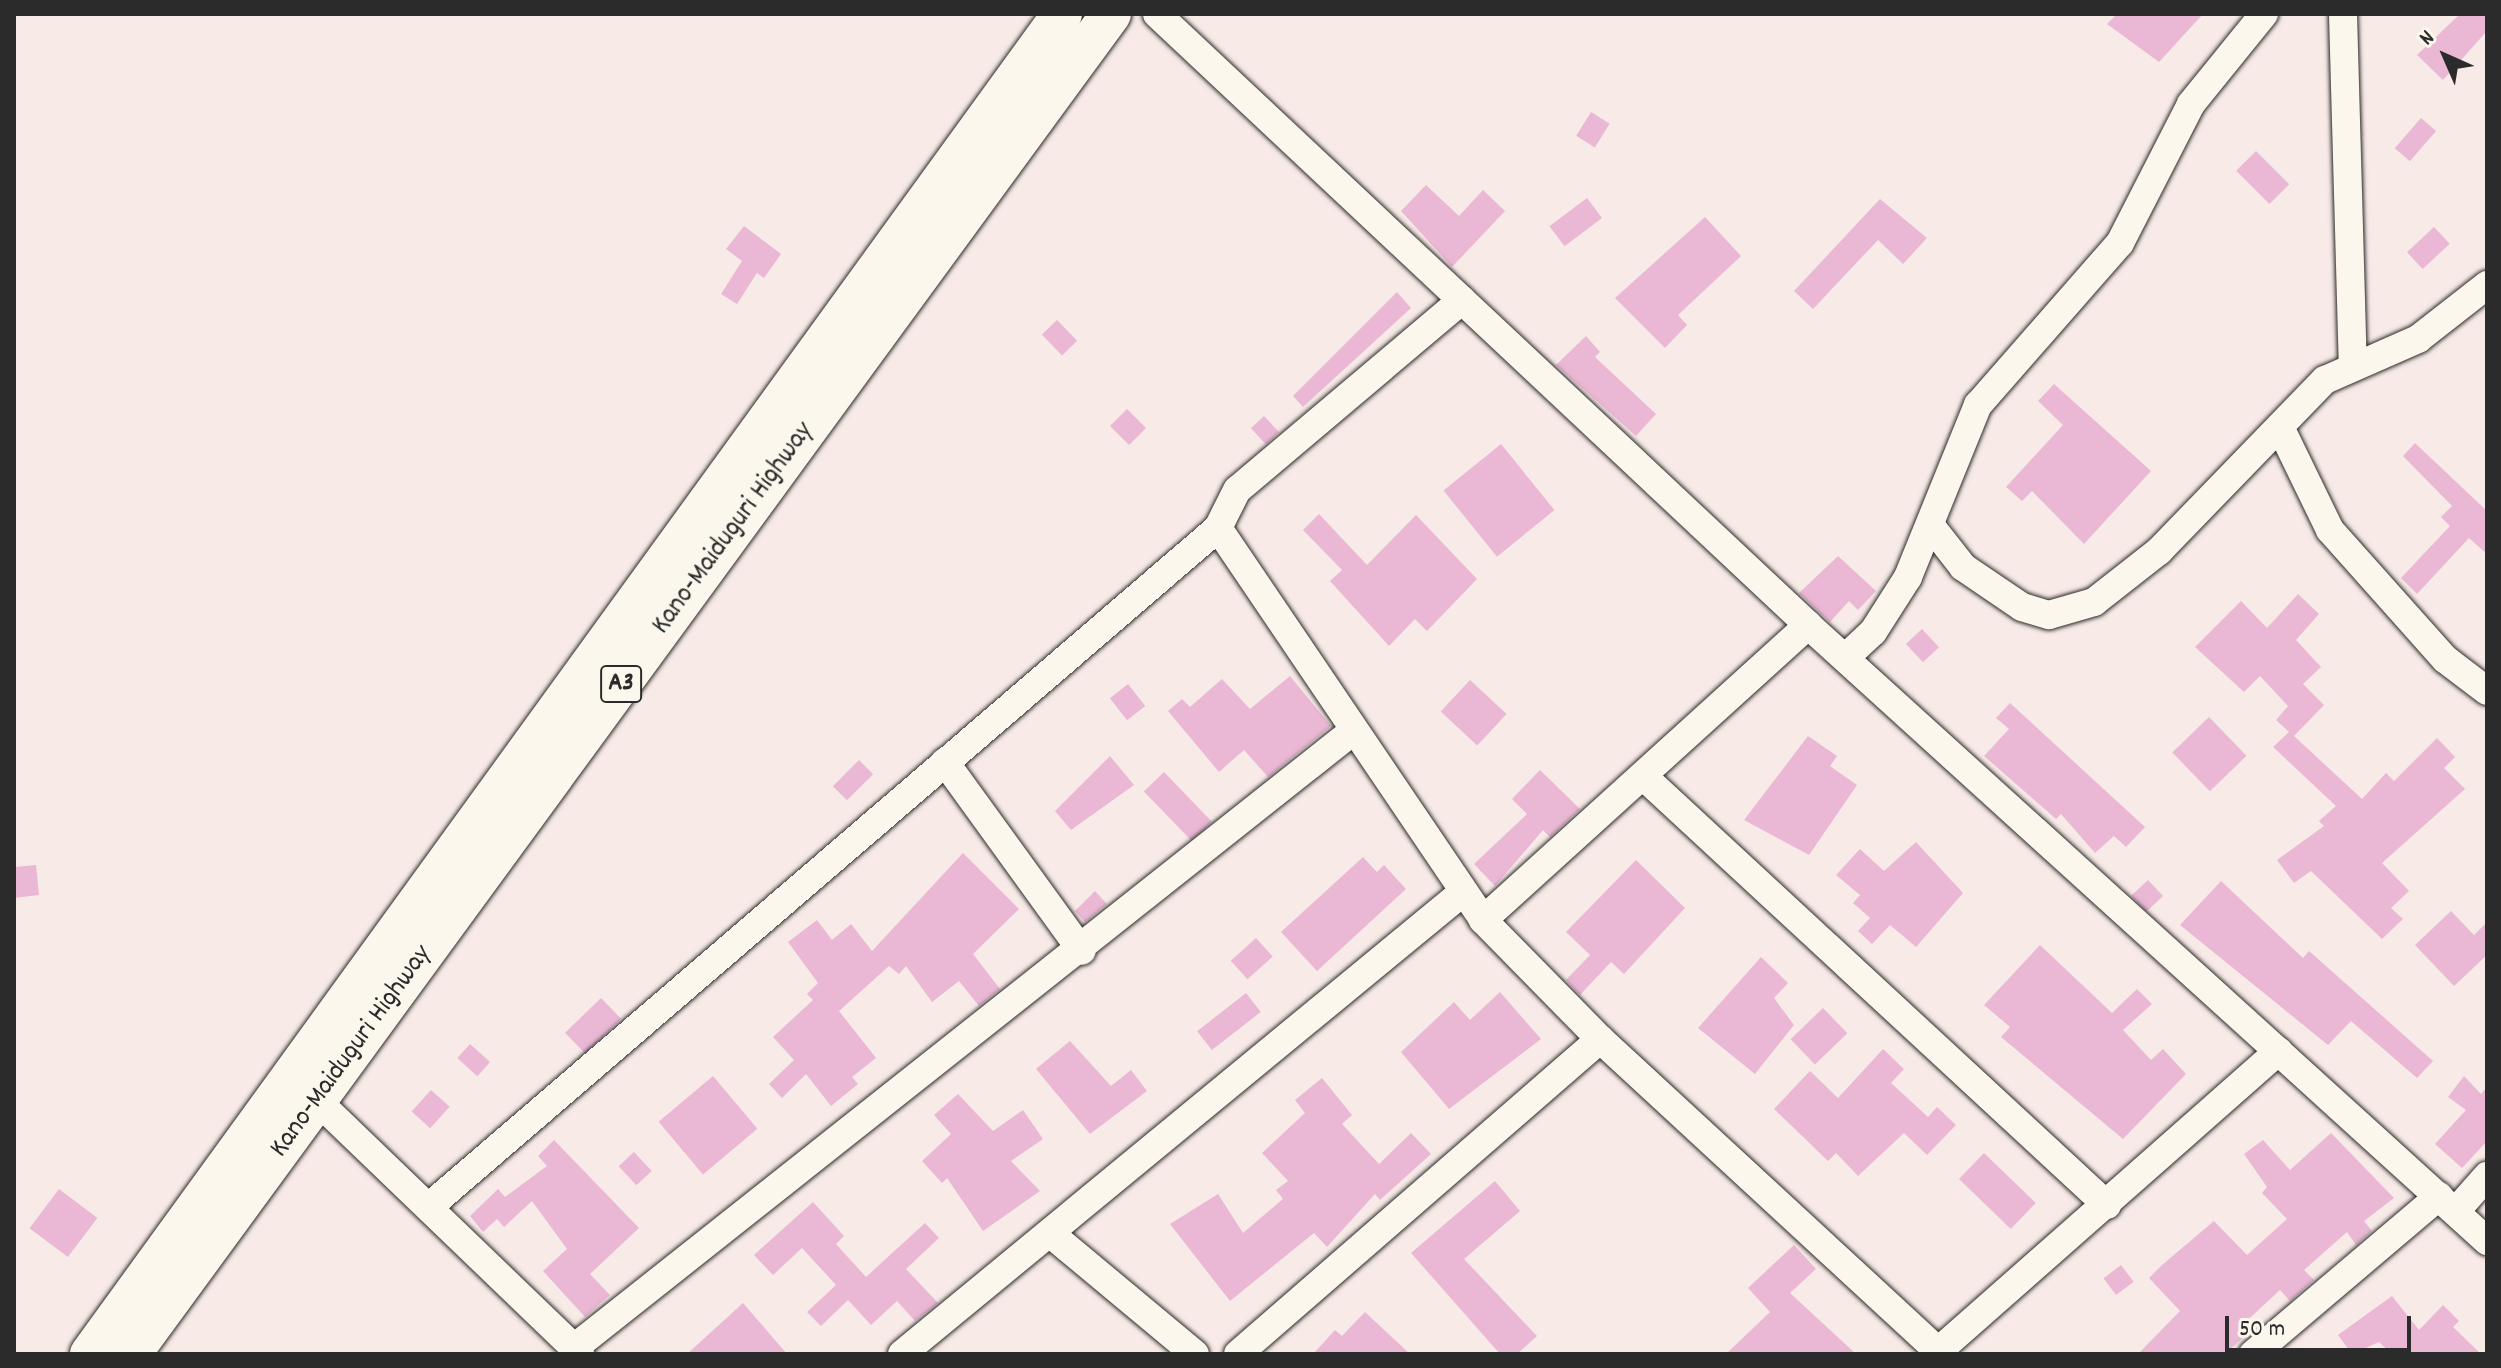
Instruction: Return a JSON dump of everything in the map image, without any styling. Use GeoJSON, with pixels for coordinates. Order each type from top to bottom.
{"type":"FeatureCollection","features":[{"type":"Feature","properties":{"kind":"highway","name":"Kano-Maiduguri Highway"},"geometry":{"type":"LineString","coordinates":[[131,1354],[304,1088],[1062,14]]}},
{"type":"Feature","properties":{"kind":"highway","name":"Kano-Maiduguri Highway"},"geometry":{"type":"LineString","coordinates":[[90,1354],[304,1088],[1111,14]]}},
{"type":"Feature","properties":{"kind":"street"},"geometry":{"type":"LineString","coordinates":[[1157,14],[1808,625],[2487,1241]]}},
{"type":"Feature","properties":{"kind":"street"},"geometry":{"type":"LineString","coordinates":[[1845,658],[1891,607],[1931,526],[1978,405],[2120,243],[2191,104],[2264,14]]}},
{"type":"Feature","properties":{"kind":"street"},"geometry":{"type":"LineString","coordinates":[[2343,14],[2353,364]]}},
{"type":"Feature","properties":{"kind":"street"},"geometry":{"type":"LineString","coordinates":[[1931,526],[1991,591],[2049,615],[2071,612],[2159,551],[2325,380],[2353,364],[2418,339],[2487,285]]}},
{"type":"Feature","properties":{"kind":"street"},"geometry":{"type":"LineString","coordinates":[[431,1205],[1218,528],[1237,490],[1462,300]]}},
{"type":"Feature","properties":{"kind":"street"},"geometry":{"type":"LineString","coordinates":[[2280,427],[2330,530],[2445,659],[2487,691]]}},
{"type":"Feature","properties":{"kind":"street"},"geometry":{"type":"LineString","coordinates":[[1218,528],[1483,920],[1600,1039],[1936,1353],[2279,1051]]}},
{"type":"Feature","properties":{"kind":"street"},"geometry":{"type":"LineString","coordinates":[[1483,920],[1808,625]]}},
{"type":"Feature","properties":{"kind":"street"},"geometry":{"type":"LineString","coordinates":[[304,1088],[431,1205],[577,1351],[1082,951],[1353,731]]}},
{"type":"Feature","properties":{"kind":"street"},"geometry":{"type":"LineString","coordinates":[[945,762],[1082,951]]}},
{"type":"Feature","properties":{"kind":"street"},"geometry":{"type":"LineString","coordinates":[[1643,776],[2107,1205]]}},
{"type":"Feature","properties":{"kind":"street"},"geometry":{"type":"LineString","coordinates":[[902,1354],[1052,1235],[1463,892]]}},
{"type":"Feature","properties":{"kind":"street"},"geometry":{"type":"LineString","coordinates":[[1238,1354],[1600,1039]]}},
{"type":"Feature","properties":{"kind":"street"},"geometry":{"type":"LineString","coordinates":[[2253,1354],[2487,1176]]}},
{"type":"Feature","properties":{"kind":"street"},"geometry":{"type":"LineString","coordinates":[[1052,1235],[1195,1354]]}},
{"type":"Feature","properties":{"kind":"building"},"geometry":{"type":"Polygon","coordinates":[[[2117,14],[2203,14],[2159,62],[2107,24],[2117,14]]]}},
{"type":"Feature","properties":{"kind":"building"},"geometry":{"type":"Polygon","coordinates":[[[2460,14],[2487,14],[2487,31],[2443,80],[2417,55],[2460,14]]]}},
{"type":"Feature","properties":{"kind":"building"},"geometry":{"type":"Polygon","coordinates":[[[1591,112],[1610,124],[1595,147],[1576,136],[1591,112]]]}},
{"type":"Feature","properties":{"kind":"building"},"geometry":{"type":"Polygon","coordinates":[[[2421,118],[2436,131],[2410,161],[2395,148],[2421,118]]]}},
{"type":"Feature","properties":{"kind":"building"},"geometry":{"type":"Polygon","coordinates":[[[2256,151],[2289,184],[2269,204],[2236,171],[2256,151]]]}},
{"type":"Feature","properties":{"kind":"building"},"geometry":{"type":"Polygon","coordinates":[[[1426,185],[1459,216],[1483,190],[1505,211],[1452,267],[1401,211],[1426,185]]]}},
{"type":"Feature","properties":{"kind":"building"},"geometry":{"type":"Polygon","coordinates":[[[1587,198],[1602,218],[1565,246],[1549,226],[1587,198]]]}},
{"type":"Feature","properties":{"kind":"building"},"geometry":{"type":"Polygon","coordinates":[[[1880,199],[1927,238],[1903,264],[1878,240],[1813,309],[1794,291],[1880,199]]]}},
{"type":"Feature","properties":{"kind":"building"},"geometry":{"type":"Polygon","coordinates":[[[1705,217],[1741,256],[1678,315],[1687,325],[1665,348],[1615,298],[1705,217]]]}},
{"type":"Feature","properties":{"kind":"building"},"geometry":{"type":"Polygon","coordinates":[[[744,226],[781,254],[764,278],[757,273],[737,304],[721,294],[742,261],[726,249],[744,226]]]}},
{"type":"Feature","properties":{"kind":"building"},"geometry":{"type":"Polygon","coordinates":[[[2434,227],[2450,244],[2423,269],[2407,252],[2434,227]]]}},
{"type":"Feature","properties":{"kind":"building"},"geometry":{"type":"Polygon","coordinates":[[[1397,292],[1411,308],[1303,407],[1293,396],[1397,292]]]}},
{"type":"Feature","properties":{"kind":"building"},"geometry":{"type":"Polygon","coordinates":[[[1057,320],[1077,341],[1062,355],[1042,335],[1057,320]]]}},
{"type":"Feature","properties":{"kind":"building"},"geometry":{"type":"Polygon","coordinates":[[[1586,336],[1600,352],[1595,357],[1656,414],[1636,436],[1556,365],[1586,336]]]}},
{"type":"Feature","properties":{"kind":"building"},"geometry":{"type":"Polygon","coordinates":[[[2054,384],[2151,471],[2084,544],[2032,491],[2022,501],[2006,487],[2063,425],[2038,401],[2054,384]]]}},
{"type":"Feature","properties":{"kind":"building"},"geometry":{"type":"Polygon","coordinates":[[[1127,409],[1146,428],[1129,445],[1110,426],[1127,409]]]}},
{"type":"Feature","properties":{"kind":"building"},"geometry":{"type":"Polygon","coordinates":[[[1264,416],[1279,432],[1266,444],[1251,428],[1264,416]]]}},
{"type":"Feature","properties":{"kind":"building"},"geometry":{"type":"Polygon","coordinates":[[[2415,443],[2487,511],[2487,554],[2469,538],[2417,594],[2401,578],[2450,526],[2441,517],[2452,506],[2403,456],[2415,443]]]}},
{"type":"Feature","properties":{"kind":"building"},"geometry":{"type":"Polygon","coordinates":[[[1501,444],[1554,510],[1497,557],[1443,491],[1501,444]]]}},
{"type":"Feature","properties":{"kind":"building"},"geometry":{"type":"Polygon","coordinates":[[[1319,514],[1367,565],[1416,515],[1477,579],[1427,631],[1415,619],[1389,646],[1330,581],[1342,570],[1303,530],[1319,514]]]}},
{"type":"Feature","properties":{"kind":"building"},"geometry":{"type":"Polygon","coordinates":[[[1838,556],[1876,591],[1858,610],[1849,601],[1830,622],[1799,593],[1838,556]]]}},
{"type":"Feature","properties":{"kind":"building"},"geometry":{"type":"Polygon","coordinates":[[[2298,594],[2319,614],[2296,640],[2321,667],[2303,684],[2324,705],[2294,736],[2362,799],[2386,773],[2394,781],[2437,738],[2455,757],[2444,768],[2465,789],[2382,863],[2409,891],[2391,908],[2403,919],[2382,939],[2311,871],[2294,883],[2277,860],[2324,826],[2319,821],[2336,806],[2273,747],[2289,732],[2276,720],[2288,706],[2260,676],[2244,692],[2195,647],[2241,601],[2267,628],[2298,594]]]}},
{"type":"Feature","properties":{"kind":"building"},"geometry":{"type":"Polygon","coordinates":[[[1922,629],[1939,647],[1923,662],[1906,644],[1922,629]]]}},
{"type":"Feature","properties":{"kind":"building"},"geometry":{"type":"Polygon","coordinates":[[[1290,676],[1331,726],[1268,777],[1244,750],[1219,772],[1168,711],[1182,699],[1190,707],[1222,679],[1250,709],[1290,676]]]}},
{"type":"Feature","properties":{"kind":"building"},"geometry":{"type":"Polygon","coordinates":[[[1470,680],[1507,714],[1477,746],[1441,711],[1470,680]]]}},
{"type":"Feature","properties":{"kind":"building"},"geometry":{"type":"Polygon","coordinates":[[[1128,684],[1145,706],[1127,720],[1110,698],[1128,684]]]}},
{"type":"Feature","properties":{"kind":"building"},"geometry":{"type":"Polygon","coordinates":[[[2010,703],[2145,827],[2126,847],[2114,836],[2095,853],[2061,814],[2056,819],[1984,756],[2009,729],[1996,718],[2010,703]]]}},
{"type":"Feature","properties":{"kind":"building"},"geometry":{"type":"Polygon","coordinates":[[[2209,717],[2247,756],[2210,791],[2172,752],[2209,717]]]}},
{"type":"Feature","properties":{"kind":"building"},"geometry":{"type":"Polygon","coordinates":[[[1808,736],[1837,756],[1830,766],[1857,785],[1809,855],[1744,820],[1808,736]]]}},
{"type":"Feature","properties":{"kind":"building"},"geometry":{"type":"Polygon","coordinates":[[[1110,756],[1134,785],[1071,830],[1055,811],[1110,756]]]}},
{"type":"Feature","properties":{"kind":"building"},"geometry":{"type":"Polygon","coordinates":[[[859,760],[873,774],[847,800],[833,786],[859,760]]]}},
{"type":"Feature","properties":{"kind":"building"},"geometry":{"type":"Polygon","coordinates":[[[1540,770],[1580,809],[1550,837],[1543,830],[1495,886],[1474,864],[1527,814],[1512,799],[1540,770]]]}},
{"type":"Feature","properties":{"kind":"building"},"geometry":{"type":"Polygon","coordinates":[[[1164,772],[1212,822],[1192,841],[1144,791],[1164,772]]]}},
{"type":"Feature","properties":{"kind":"building"},"geometry":{"type":"Polygon","coordinates":[[[1916,842],[1963,893],[1916,947],[1890,925],[1872,944],[1858,931],[1870,918],[1853,903],[1860,895],[1836,875],[1860,849],[1884,871],[1916,842]]]}},
{"type":"Feature","properties":{"kind":"building"},"geometry":{"type":"Polygon","coordinates":[[[963,853],[1019,909],[973,954],[1000,989],[979,1006],[959,981],[932,1002],[906,966],[899,974],[889,966],[839,1011],[876,1058],[852,1077],[858,1084],[831,1106],[806,1074],[782,1098],[769,1084],[794,1060],[773,1037],[813,1000],[807,994],[818,983],[788,942],[817,920],[832,940],[851,924],[872,951],[963,853]]]}},
{"type":"Feature","properties":{"kind":"building"},"geometry":{"type":"Polygon","coordinates":[[[1363,857],[1377,872],[1384,865],[1406,889],[1317,971],[1281,932],[1363,857]]]}},
{"type":"Feature","properties":{"kind":"building"},"geometry":{"type":"Polygon","coordinates":[[[1636,860],[1685,908],[1624,974],[1611,962],[1580,995],[1566,980],[1590,955],[1566,932],[1636,860]]]}},
{"type":"Feature","properties":{"kind":"building"},"geometry":{"type":"Polygon","coordinates":[[[36,865],[39,895],[14,898],[14,867],[36,865]]]}},
{"type":"Feature","properties":{"kind":"building"},"geometry":{"type":"Polygon","coordinates":[[[2148,880],[2163,896],[2146,912],[2131,896],[2148,880]]]}},
{"type":"Feature","properties":{"kind":"building"},"geometry":{"type":"Polygon","coordinates":[[[2221,881],[2303,958],[2309,951],[2433,1061],[2417,1078],[2351,1021],[2328,1045],[2180,925],[2221,881]]]}},
{"type":"Feature","properties":{"kind":"building"},"geometry":{"type":"Polygon","coordinates":[[[1095,891],[1107,904],[1085,922],[1075,911],[1095,891]]]}},
{"type":"Feature","properties":{"kind":"building"},"geometry":{"type":"Polygon","coordinates":[[[2451,911],[2474,935],[2487,922],[2487,955],[2454,986],[2415,945],[2451,911]]]}},
{"type":"Feature","properties":{"kind":"building"},"geometry":{"type":"Polygon","coordinates":[[[1256,938],[1273,957],[1247,979],[1231,961],[1256,938]]]}},
{"type":"Feature","properties":{"kind":"building"},"geometry":{"type":"Polygon","coordinates":[[[2040,945],[2112,1013],[2137,989],[2152,1004],[2123,1030],[2151,1060],[2163,1049],[2186,1074],[2123,1139],[2001,1037],[2010,1027],[1984,1005],[2040,945]]]}},
{"type":"Feature","properties":{"kind":"building"},"geometry":{"type":"Polygon","coordinates":[[[1761,957],[1788,983],[1774,998],[1794,1025],[1755,1074],[1698,1028],[1761,957]]]}},
{"type":"Feature","properties":{"kind":"building"},"geometry":{"type":"Polygon","coordinates":[[[1500,992],[1541,1039],[1449,1109],[1401,1052],[1454,1002],[1470,1020],[1500,992]]]}},
{"type":"Feature","properties":{"kind":"building"},"geometry":{"type":"Polygon","coordinates":[[[1246,993],[1261,1012],[1212,1050],[1197,1031],[1246,993]]]}},
{"type":"Feature","properties":{"kind":"building"},"geometry":{"type":"Polygon","coordinates":[[[601,998],[621,1019],[585,1054],[565,1033],[601,998]]]}},
{"type":"Feature","properties":{"kind":"building"},"geometry":{"type":"Polygon","coordinates":[[[1823,1008],[1847,1033],[1815,1064],[1791,1039],[1823,1008]]]}},
{"type":"Feature","properties":{"kind":"building"},"geometry":{"type":"Polygon","coordinates":[[[1070,1041],[1111,1086],[1131,1070],[1147,1091],[1090,1134],[1036,1069],[1070,1041]]]}},
{"type":"Feature","properties":{"kind":"building"},"geometry":{"type":"Polygon","coordinates":[[[470,1044],[490,1062],[477,1076],[457,1058],[470,1044]]]}},
{"type":"Feature","properties":{"kind":"building"},"geometry":{"type":"Polygon","coordinates":[[[1883,1049],[1904,1069],[1891,1083],[1928,1117],[1937,1107],[1956,1125],[1927,1155],[1904,1133],[1858,1176],[1836,1153],[1828,1161],[1774,1109],[1810,1071],[1838,1098],[1883,1049]]]}},
{"type":"Feature","properties":{"kind":"building"},"geometry":{"type":"Polygon","coordinates":[[[713,1076],[757,1129],[703,1174],[659,1122],[713,1076]]]}},
{"type":"Feature","properties":{"kind":"building"},"geometry":{"type":"Polygon","coordinates":[[[2464,1076],[2481,1094],[2487,1087],[2487,1141],[2462,1168],[2435,1144],[2466,1110],[2448,1097],[2464,1076]]]}},
{"type":"Feature","properties":{"kind":"building"},"geometry":{"type":"Polygon","coordinates":[[[1322,1078],[1352,1115],[1342,1124],[1379,1164],[1411,1133],[1431,1154],[1380,1200],[1375,1194],[1327,1247],[1314,1233],[1230,1301],[1170,1224],[1218,1194],[1243,1233],[1283,1199],[1276,1190],[1288,1181],[1262,1153],[1305,1113],[1295,1100],[1322,1078]]]}},
{"type":"Feature","properties":{"kind":"building"},"geometry":{"type":"Polygon","coordinates":[[[431,1090],[450,1107],[430,1128],[412,1112],[431,1090]]]}},
{"type":"Feature","properties":{"kind":"building"},"geometry":{"type":"Polygon","coordinates":[[[958,1094],[993,1131],[1023,1110],[1043,1139],[1011,1161],[1040,1191],[983,1231],[947,1178],[942,1183],[922,1161],[951,1134],[934,1115],[958,1094]]]}},
{"type":"Feature","properties":{"kind":"building"},"geometry":{"type":"Polygon","coordinates":[[[2331,1133],[2394,1198],[2364,1221],[2372,1231],[2356,1245],[2347,1232],[2304,1270],[2314,1280],[2290,1301],[2280,1290],[2240,1327],[2247,1334],[2225,1354],[2138,1354],[2180,1311],[2149,1278],[2162,1265],[2214,1221],[2247,1255],[2287,1219],[2262,1193],[2267,1187],[2244,1154],[2263,1140],[2290,1170],[2331,1133]]]}},
{"type":"Feature","properties":{"kind":"building"},"geometry":{"type":"Polygon","coordinates":[[[554,1140],[639,1228],[590,1274],[610,1295],[585,1317],[543,1271],[567,1249],[532,1201],[504,1227],[497,1219],[483,1232],[470,1216],[498,1189],[505,1197],[547,1166],[538,1156],[554,1140]]]}},
{"type":"Feature","properties":{"kind":"building"},"geometry":{"type":"Polygon","coordinates":[[[634,1152],[652,1171],[636,1185],[619,1166],[634,1152]]]}},
{"type":"Feature","properties":{"kind":"building"},"geometry":{"type":"Polygon","coordinates":[[[1984,1153],[2036,1203],[2011,1229],[1959,1179],[1984,1153]]]}},
{"type":"Feature","properties":{"kind":"building"},"geometry":{"type":"Polygon","coordinates":[[[1495,1181],[1520,1211],[1464,1259],[1537,1336],[1517,1354],[1500,1354],[1411,1253],[1495,1181]]]}},
{"type":"Feature","properties":{"kind":"building"},"geometry":{"type":"Polygon","coordinates":[[[59,1189],[97,1218],[68,1257],[30,1228],[59,1189]]]}},
{"type":"Feature","properties":{"kind":"building"},"geometry":{"type":"Polygon","coordinates":[[[813,1202],[844,1236],[836,1244],[866,1277],[925,1223],[939,1238],[906,1269],[938,1303],[915,1321],[897,1301],[871,1325],[848,1300],[821,1326],[807,1312],[836,1285],[802,1248],[773,1275],[754,1255],[813,1202]]]}},
{"type":"Feature","properties":{"kind":"building"},"geometry":{"type":"Polygon","coordinates":[[[1794,1245],[1816,1269],[1790,1293],[1856,1354],[1726,1354],[1770,1312],[1748,1288],[1794,1245]]]}},
{"type":"Feature","properties":{"kind":"building"},"geometry":{"type":"Polygon","coordinates":[[[2121,1265],[2134,1282],[2116,1295],[2103,1278],[2121,1265]]]}},
{"type":"Feature","properties":{"kind":"building"},"geometry":{"type":"Polygon","coordinates":[[[2392,1296],[2419,1330],[2443,1305],[2459,1321],[2453,1327],[2481,1354],[2392,1354],[2379,1342],[2352,1354],[2338,1335],[2392,1296]]]}},
{"type":"Feature","properties":{"kind":"building"},"geometry":{"type":"Polygon","coordinates":[[[743,1303],[787,1354],[687,1354],[743,1303]]]}},
{"type":"Feature","properties":{"kind":"building"},"geometry":{"type":"Polygon","coordinates":[[[1365,1312],[1410,1354],[1313,1354],[1335,1330],[1342,1336],[1365,1312]]]}}]}
